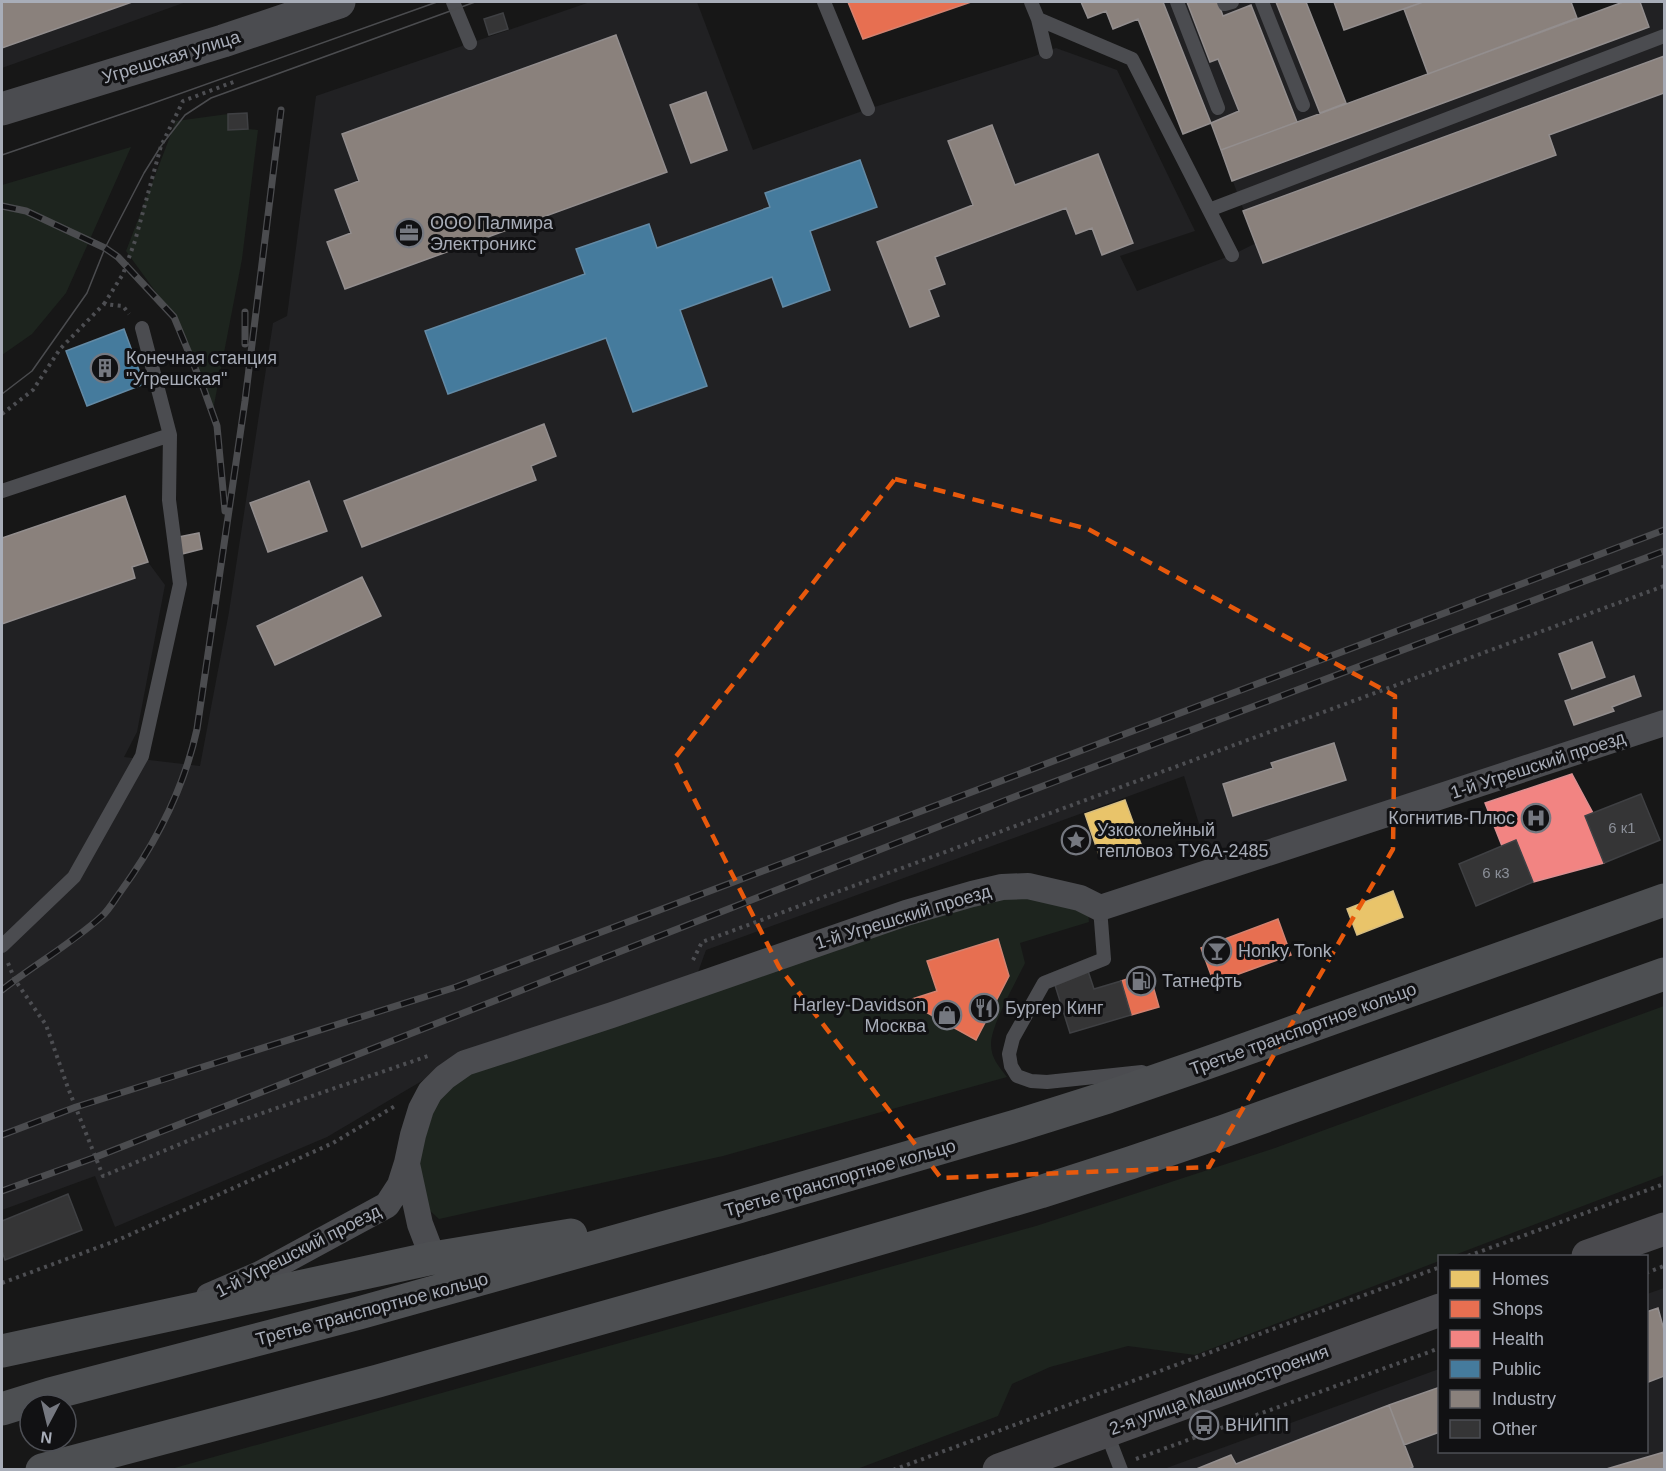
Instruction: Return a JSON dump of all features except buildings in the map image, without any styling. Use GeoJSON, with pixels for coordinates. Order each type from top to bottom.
{"type":"FeatureCollection","features":[{"type":"Feature","properties":{"kind":"main road","name":"Третье транспортное кольцо"},"geometry":{"type":"LineString","coordinates":[[2,1409],[50,1394],[359,1313],[738,1207],[1019,1125],[1201,1065],[1665,900]]}},
{"type":"Feature","properties":{"kind":"main road"},"geometry":{"type":"LineString","coordinates":[[42,1470],[378,1381],[746,1278],[1040,1192],[1224,1131],[1665,974]]}},
{"type":"Feature","properties":{"kind":"main road"},"geometry":{"type":"LineString","coordinates":[[2,1351],[433,1258],[738,1207]]}},
{"type":"Feature","properties":{"kind":"main road"},"geometry":{"type":"LineString","coordinates":[[1594,1255],[1665,1229]]}},
{"type":"Feature","properties":{"kind":"main road","name":"2-я улица Машиностроения"},"geometry":{"type":"LineString","coordinates":[[999,1470],[1438,1311]]}},
{"type":"Feature","properties":{"kind":"main road"},"geometry":{"type":"LineString","coordinates":[[86,1470],[166,1436]]}},
{"type":"Feature","properties":{"kind":"street","name":"Угрешская улица"},"geometry":{"type":"LineString","coordinates":[[2,109],[223,41],[289,10],[339,2]]}},
{"type":"Feature","properties":{"kind":"street","name":"1-й Угрешский проезд"},"geometry":{"type":"LineString","coordinates":[[166,1315],[262,1273],[387,1204],[400,1185],[421,1109],[430,1092],[445,1077],[465,1063],[612,1015],[906,913],[972,894],[1002,887],[1028,886],[1080,898],[1100,908],[1665,723]]}},
{"type":"Feature","properties":{"kind":"street","name":"1-й Угрешский проезд"},"geometry":{"type":"LineString","coordinates":[[407,1163],[420,1224],[433,1258]]}},
{"type":"Feature","properties":{"kind":"lane"},"geometry":{"type":"LineString","coordinates":[[453,2],[470,43]]}},
{"type":"Feature","properties":{"kind":"lane"},"geometry":{"type":"LineString","coordinates":[[824,2],[868,109]]}},
{"type":"Feature","properties":{"kind":"lane"},"geometry":{"type":"LineString","coordinates":[[1031,2],[1038,19],[1046,52]]}},
{"type":"Feature","properties":{"kind":"lane"},"geometry":{"type":"LineString","coordinates":[[1177,2],[1218,108]]}},
{"type":"Feature","properties":{"kind":"lane"},"geometry":{"type":"LineString","coordinates":[[1224,2],[1225,4],[1232,2]]}},
{"type":"Feature","properties":{"kind":"lane"},"geometry":{"type":"LineString","coordinates":[[1262,2],[1303,105]]}},
{"type":"Feature","properties":{"kind":"lane"},"geometry":{"type":"LineString","coordinates":[[1038,19],[1132,58],[1232,255]]}},
{"type":"Feature","properties":{"kind":"lane"},"geometry":{"type":"LineString","coordinates":[[1209,210],[1665,36]]}},
{"type":"Feature","properties":{"kind":"lane"},"geometry":{"type":"LineString","coordinates":[[4,952],[74,877],[142,756],[180,584],[169,500],[170,435],[142,328]]}},
{"type":"Feature","properties":{"kind":"lane"},"geometry":{"type":"LineString","coordinates":[[2,490],[170,435]]}},
{"type":"Feature","properties":{"kind":"lane"},"geometry":{"type":"LineString","coordinates":[[1100,908],[1104,959],[1044,983],[1013,1038],[1009,1054],[1011,1066],[1017,1076],[1031,1081],[1047,1082],[1201,1065]]}},
{"type":"Feature","properties":{"kind":"lane"},"geometry":{"type":"LineString","coordinates":[[1106,1431],[1120,1467]]}},
{"type":"Feature","properties":{"kind":"path"},"geometry":{"type":"LineString","coordinates":[[2,414],[33,390],[60,349],[104,304],[123,274],[161,146],[183,101],[236,81]]}},
{"type":"Feature","properties":{"kind":"path"},"geometry":{"type":"LineString","coordinates":[[104,304],[123,306],[142,328]]}},
{"type":"Feature","properties":{"kind":"path"},"geometry":{"type":"LineString","coordinates":[[688,967],[702,942],[1665,586]]}},
{"type":"Feature","properties":{"kind":"path"},"geometry":{"type":"LineString","coordinates":[[4,952],[15,980],[46,1025],[103,1176],[219,1128],[431,1055]]}},
{"type":"Feature","properties":{"kind":"path"},"geometry":{"type":"LineString","coordinates":[[2,1283],[118,1240],[333,1143],[404,1101]]}},
{"type":"Feature","properties":{"kind":"path"},"geometry":{"type":"LineString","coordinates":[[1473,1255],[1665,1184]]}},
{"type":"Feature","properties":{"kind":"path"},"geometry":{"type":"LineString","coordinates":[[1648,1273],[1665,1266]]}},
{"type":"Feature","properties":{"kind":"path"},"geometry":{"type":"LineString","coordinates":[[894,1470],[1438,1268]]}},
{"type":"Feature","properties":{"kind":"path"},"geometry":{"type":"LineString","coordinates":[[1120,1467],[1438,1349]]}},
{"type":"Feature","properties":{"kind":"highlighted area"},"geometry":{"type":"Polygon","coordinates":[[[895,479],[1088,529],[1395,696],[1393,849],[1209,1167],[941,1178],[779,967],[674,759],[895,479]]]}},
{"type":"Feature","properties":{"kind":"shaded area"},"geometry":{"type":"Polygon","coordinates":[[[2,2],[186,2],[2,68],[2,2]]]}},
{"type":"Feature","properties":{"kind":"shaded area"},"geometry":{"type":"Polygon","coordinates":[[[590,2],[697,2],[753,150],[868,109],[1056,48],[1117,70],[1195,231],[1120,256],[1137,291],[1232,255],[1256,243],[1211,123],[1183,134],[1138,20],[1113,29],[1106,11],[1088,18],[1081,2],[1306,2],[1347,103],[1623,2],[1664,2],[1664,713],[1213,868],[1184,776],[706,950],[697,975],[459,1059],[327,1137],[115,1227],[95,1176],[2,1210],[2,538],[125,496],[148,562],[165,585],[137,732],[124,757],[200,766],[229,612],[273,323],[287,316],[316,96],[590,2]]]}},
{"type":"Feature","properties":{"kind":"shaded area"},"geometry":{"type":"Polygon","coordinates":[[[228,114],[248,129],[258,130],[242,259],[213,410],[174,317],[126,251],[176,121],[228,114]]]}},
{"type":"Feature","properties":{"kind":"shaded area"},"geometry":{"type":"Polygon","coordinates":[[[131,147],[66,293],[32,334],[2,355],[2,185],[131,147]]]}},
{"type":"Feature","properties":{"kind":"shaded area"},"geometry":{"type":"Polygon","coordinates":[[[1006,894],[1088,910],[1089,922],[1020,943],[1025,963],[999,1015],[991,1044],[994,1058],[1007,1077],[723,1156],[439,1219],[428,1209],[417,1163],[439,1094],[471,1071],[913,919],[1006,894]]]}},
{"type":"Feature","properties":{"kind":"shaded area"},"geometry":{"type":"Polygon","coordinates":[[[1664,1006],[1664,1175],[1455,1255],[1438,1255],[1438,1261],[1195,1355],[1128,1346],[1050,1367],[1012,1384],[998,1416],[857,1469],[171,1469],[1036,1226],[1275,1148],[1664,1006]]]}},
{"type":"Feature","properties":{"kind":"shaded area"},"geometry":{"type":"Polygon","coordinates":[[[1664,1288],[1664,1469],[1161,1470],[1438,1369],[1438,1453],[1648,1453],[1648,1294],[1664,1288]]]}},
{"type":"Feature","properties":{"kind":"tram line"},"geometry":{"type":"LineString","coordinates":[[2,155],[437,2]]}},
{"type":"Feature","properties":{"kind":"tram line"},"geometry":{"type":"LineString","coordinates":[[2,394],[32,371],[87,293],[105,248],[144,173],[185,115],[211,98],[475,2]]}},
{"type":"Feature","properties":{"kind":"railway"},"geometry":{"type":"LineString","coordinates":[[2,990],[78,936],[107,911],[146,854],[185,772],[197,729],[245,401],[281,110]]}},
{"type":"Feature","properties":{"kind":"railway"},"geometry":{"type":"LineString","coordinates":[[2,206],[26,211],[105,248],[118,257],[174,317],[217,426],[225,511]]}},
{"type":"Feature","properties":{"kind":"railway"},"geometry":{"type":"LineString","coordinates":[[245,312],[245,344]]}},
{"type":"Feature","properties":{"kind":"railway"},"geometry":{"type":"LineString","coordinates":[[2,1135],[76,1107],[456,987],[1664,530]]}},
{"type":"Feature","properties":{"kind":"railway"},"geometry":{"type":"LineString","coordinates":[[2,1191],[96,1157],[1009,799],[1664,551]]}},
{"type":"Feature","properties":{"kind":"place","name":"ООО Палмира Электроникс"},"geometry":{"type":"Point","coordinates":[409,233]}},
{"type":"Feature","properties":{"kind":"place","name":"Конечная станция \"Угрешская\""},"geometry":{"type":"Point","coordinates":[105,368]}},
{"type":"Feature","properties":{"kind":"place","name":"Когнитив-Плюс"},"geometry":{"type":"Point","coordinates":[1536,818]}},
{"type":"Feature","properties":{"kind":"place","name":"Узкоколейный тепловоз ТУ6А-2485"},"geometry":{"type":"Point","coordinates":[1076,840]}},
{"type":"Feature","properties":{"kind":"place","name":"Honky Tonk"},"geometry":{"type":"Point","coordinates":[1217,951]}},
{"type":"Feature","properties":{"kind":"place","name":"Татнефть"},"geometry":{"type":"Point","coordinates":[1141,981]}},
{"type":"Feature","properties":{"kind":"place","name":"Бургер Кинг"},"geometry":{"type":"Point","coordinates":[984,1008]}},
{"type":"Feature","properties":{"kind":"place","name":"Harley-Davidson Москва"},"geometry":{"type":"Point","coordinates":[947,1015]}},
{"type":"Feature","properties":{"kind":"place","name":"ВНИПП"},"geometry":{"type":"Point","coordinates":[1204,1425]}}]}
